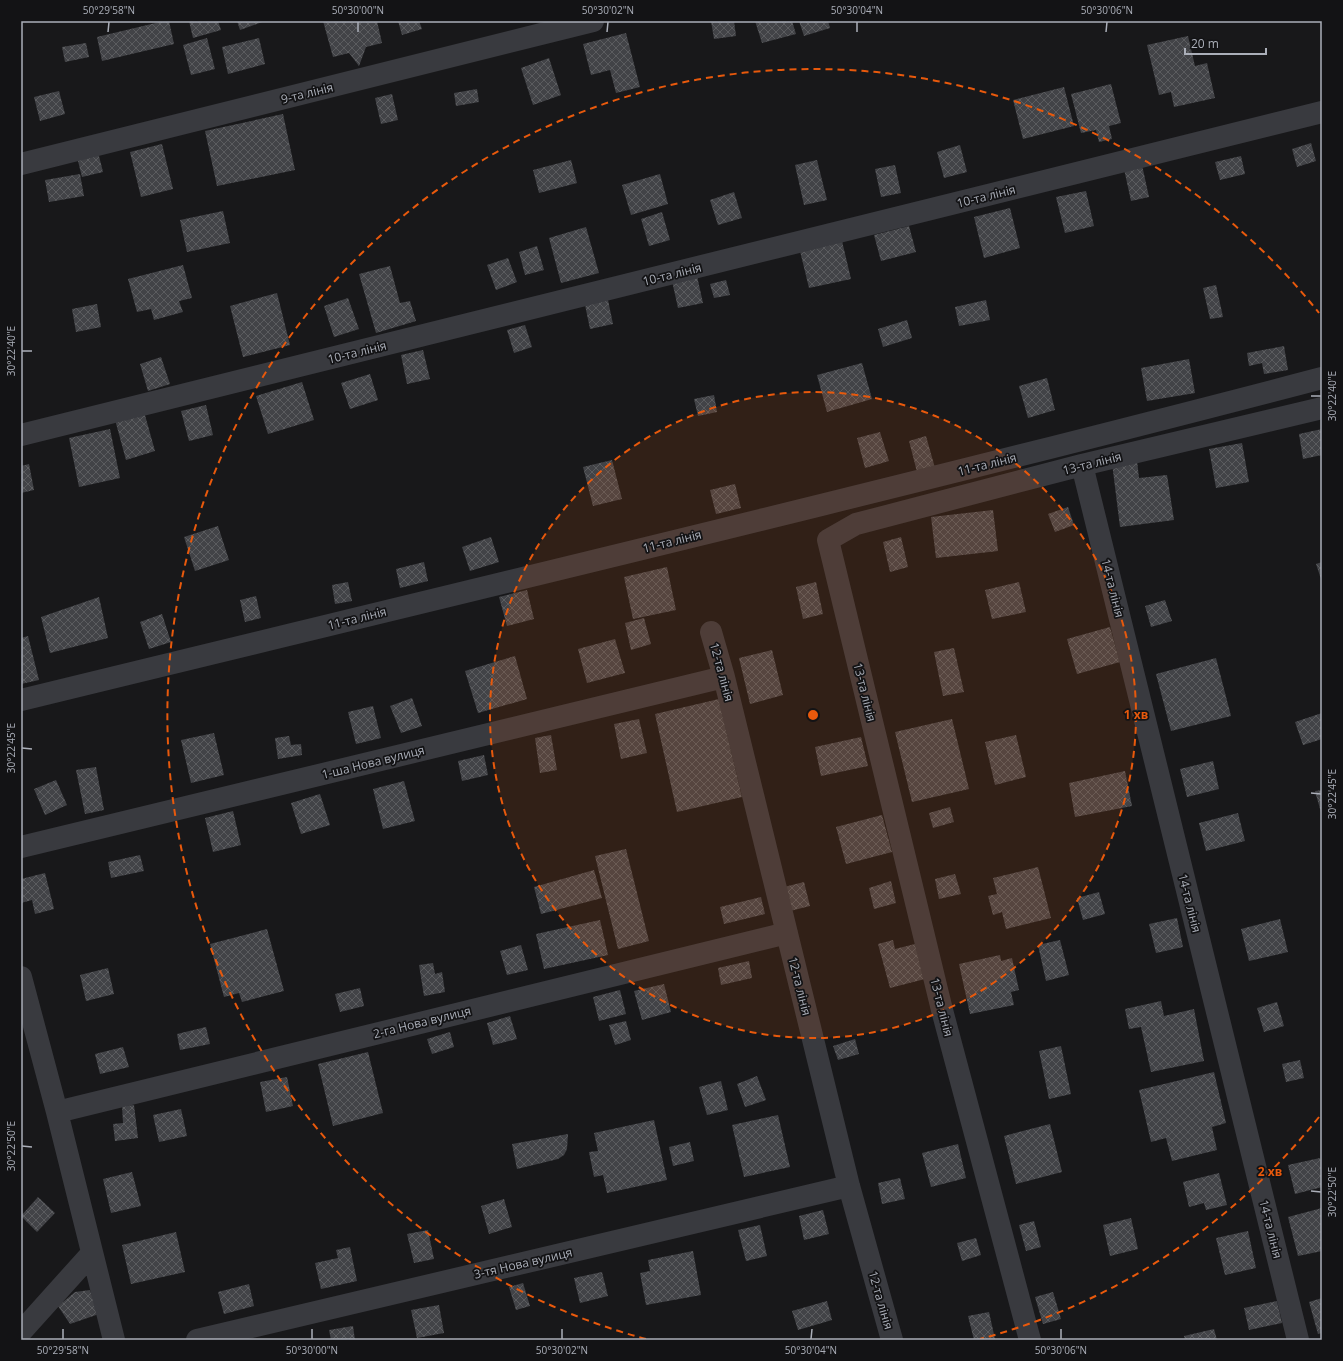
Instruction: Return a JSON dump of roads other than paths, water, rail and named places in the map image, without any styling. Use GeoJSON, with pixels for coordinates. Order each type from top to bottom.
{"type":"FeatureCollection","features":[{"type":"Feature","properties":{"kind":"street","name":"9-та лінія"},"geometry":{"type":"LineString","coordinates":[[21,164],[593,21]]}},
{"type":"Feature","properties":{"kind":"street","name":"10-та лінія"},"geometry":{"type":"LineString","coordinates":[[21,435],[1322,112]]}},
{"type":"Feature","properties":{"kind":"street","name":"11-та лінія"},"geometry":{"type":"LineString","coordinates":[[21,700],[1077,442],[1322,378]]}},
{"type":"Feature","properties":{"kind":"street","name":"13-та лінія"},"geometry":{"type":"LineString","coordinates":[[1030,1340],[942,1010],[828,540],[856,524],[1082,465],[1322,408]]}},
{"type":"Feature","properties":{"kind":"street","name":"14-та лінія"},"geometry":{"type":"LineString","coordinates":[[1082,465],[1298,1340]]}},
{"type":"Feature","properties":{"kind":"street","name":"12-та лінія"},"geometry":{"type":"LineString","coordinates":[[711,632],[724,677],[849,1186],[892,1340]]}},
{"type":"Feature","properties":{"kind":"street","name":"1-ша Нова вулиця"},"geometry":{"type":"LineString","coordinates":[[21,847],[724,677]]}},
{"type":"Feature","properties":{"kind":"street","name":"2-га Нова вулиця"},"geometry":{"type":"LineString","coordinates":[[57,1112],[787,932]]}},
{"type":"Feature","properties":{"kind":"street"},"geometry":{"type":"LineString","coordinates":[[21,977],[57,1112],[114,1340]]}},
{"type":"Feature","properties":{"kind":"street","name":"3-тя Нова вулиця"},"geometry":{"type":"LineString","coordinates":[[197,1340],[849,1186]]}},
{"type":"Feature","properties":{"kind":"street"},"geometry":{"type":"LineString","coordinates":[[21,1332],[92,1253]]}}]}
